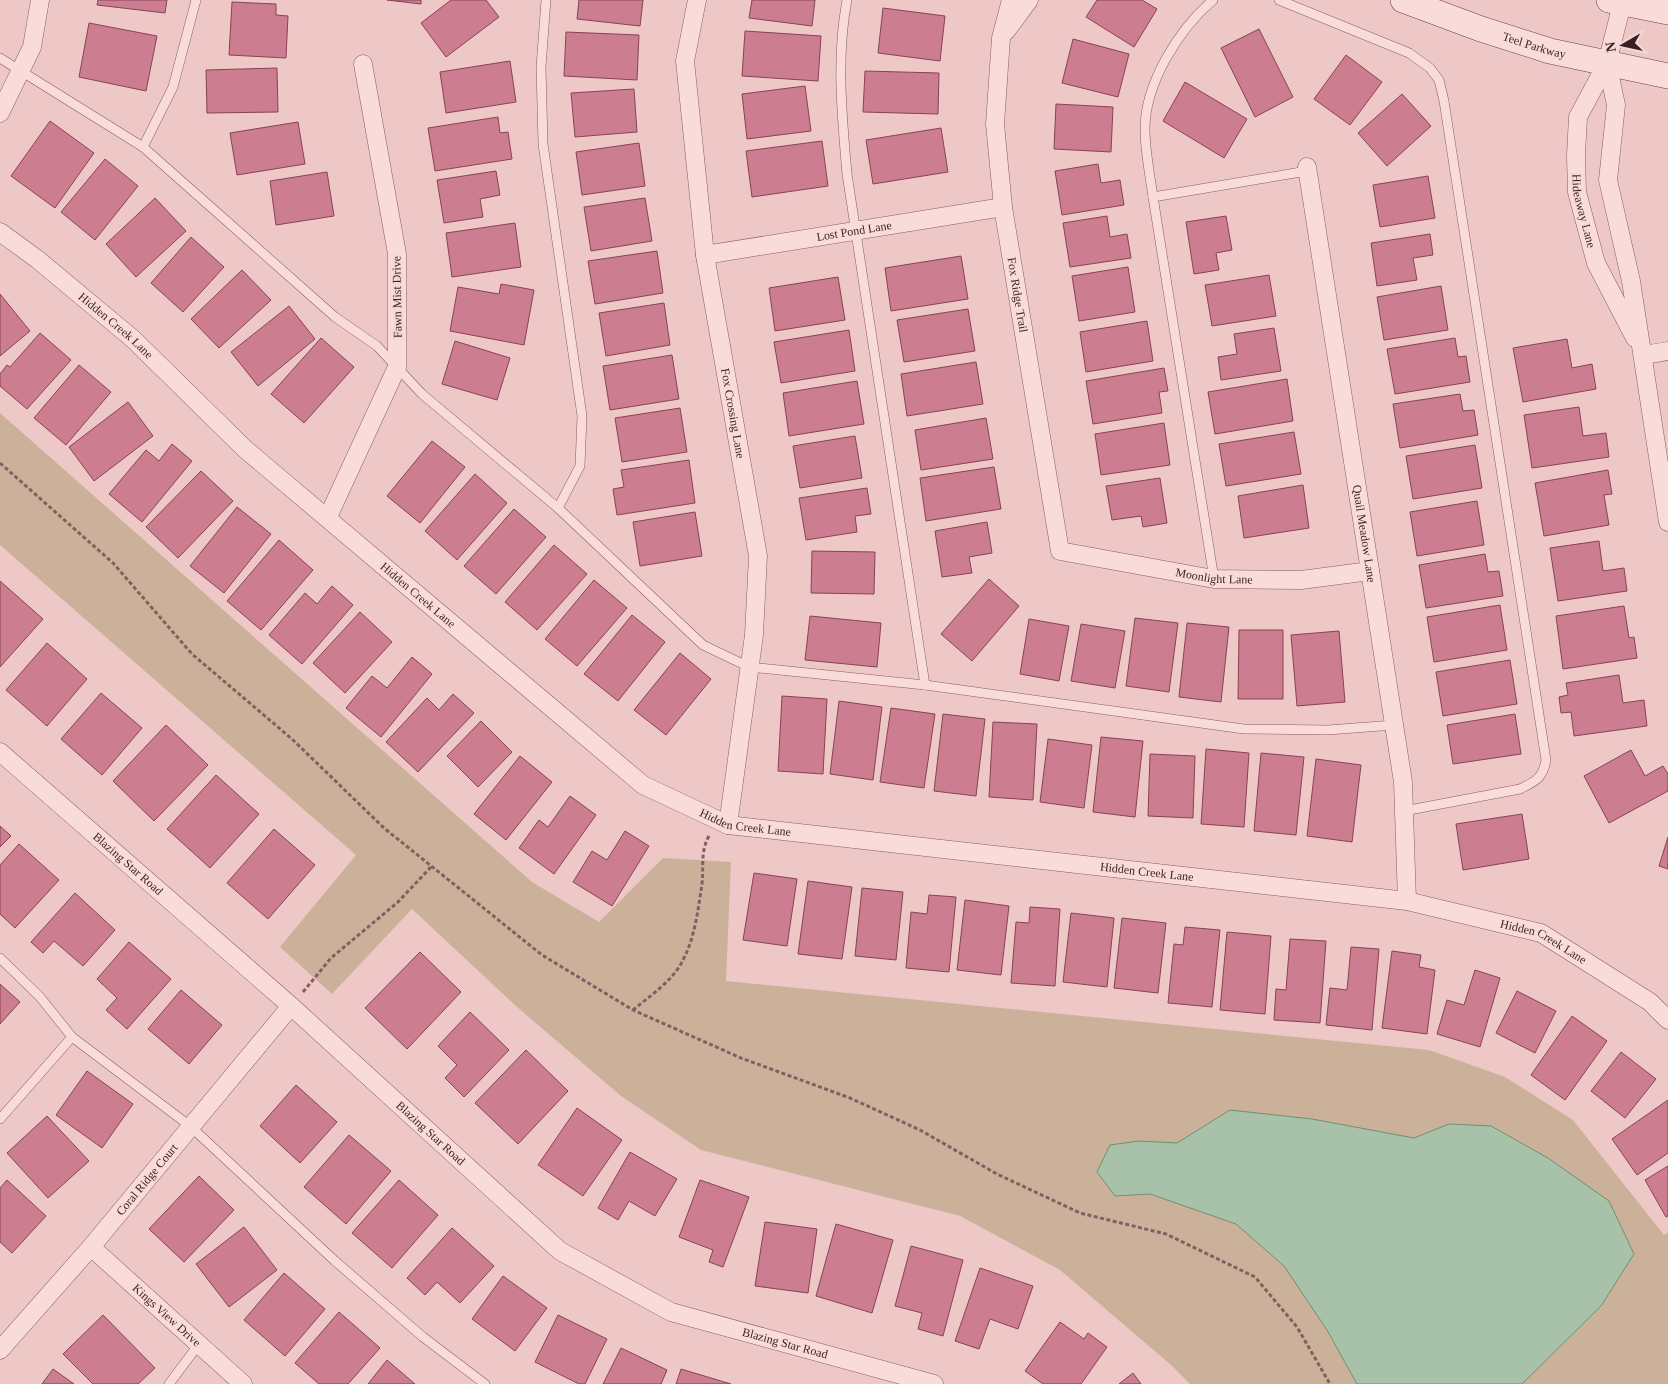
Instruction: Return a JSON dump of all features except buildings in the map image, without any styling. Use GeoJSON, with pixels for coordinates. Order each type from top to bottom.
{"type":"FeatureCollection","features":[{"type":"Feature","properties":{"kind":"main road","name":"Teel Parkway"},"geometry":{"type":"LineString","coordinates":[[1403,0],[1481,29],[1541,48],[1668,76]]}},
{"type":"Feature","properties":{"kind":"main road"},"geometry":{"type":"LineString","coordinates":[[1618,1],[1668,12]]}},
{"type":"Feature","properties":{"kind":"street"},"geometry":{"type":"LineString","coordinates":[[0,113],[32,47],[40,0]]}},
{"type":"Feature","properties":{"kind":"street","name":"Fox Crossing Lane"},"geometry":{"type":"LineString","coordinates":[[697,0],[685,61],[705,255],[758,556],[754,635],[728,825]]}},
{"type":"Feature","properties":{"kind":"street","name":"Fox Ridge Trail"},"geometry":{"type":"LineString","coordinates":[[1011,0],[1001,38],[995,124],[1003,207],[1060,551]]}},
{"type":"Feature","properties":{"kind":"street"},"geometry":{"type":"LineString","coordinates":[[1001,38],[1030,0]]}},
{"type":"Feature","properties":{"kind":"street","name":"Hideaway Lane"},"geometry":{"type":"LineString","coordinates":[[1618,1],[1607,63],[1578,117],[1577,192],[1596,263],[1644,355]]}},
{"type":"Feature","properties":{"kind":"street","name":"Hideaway Lane"},"geometry":{"type":"LineString","coordinates":[[1607,63],[1616,105],[1608,180],[1631,281],[1644,355],[1668,522]]}},
{"type":"Feature","properties":{"kind":"street","name":"Fawn Mist Drive"},"geometry":{"type":"LineString","coordinates":[[328,517],[397,367],[397,254],[363,64]]}},
{"type":"Feature","properties":{"kind":"street","name":"Quail Meadow Lane"},"geometry":{"type":"LineString","coordinates":[[1307,169],[1403,782],[1407,902]]}},
{"type":"Feature","properties":{"kind":"street","name":"Lost Pond Lane"},"geometry":{"type":"LineString","coordinates":[[705,255],[1003,207]]}},
{"type":"Feature","properties":{"kind":"street","name":"Hidden Creek Lane"},"geometry":{"type":"LineString","coordinates":[[0,232],[37,259],[133,339],[245,449],[328,517],[643,785],[728,825],[1407,902],[1542,933],[1650,1002],[1668,1020]]}},
{"type":"Feature","properties":{"kind":"street"},"geometry":{"type":"LineString","coordinates":[[1644,355],[1668,351]]}},
{"type":"Feature","properties":{"kind":"street","name":"Moonlight Lane"},"geometry":{"type":"LineString","coordinates":[[1060,551],[1214,579],[1301,580],[1370,571]]}},
{"type":"Feature","properties":{"kind":"street","name":"Blazing Star Road"},"geometry":{"type":"LineString","coordinates":[[0,752],[290,1006],[560,1251],[670,1312],[934,1384]]}},
{"type":"Feature","properties":{"kind":"street","name":"Coral Ridge Court"},"geometry":{"type":"LineString","coordinates":[[0,1350],[90,1246],[290,1006]]}},
{"type":"Feature","properties":{"kind":"street","name":"Kings View Drive"},"geometry":{"type":"LineString","coordinates":[[90,1246],[243,1384]]}},
{"type":"Feature","properties":{"kind":"lane"},"geometry":{"type":"LineString","coordinates":[[142,147],[174,87],[196,0]]}},
{"type":"Feature","properties":{"kind":"lane"},"geometry":{"type":"LineString","coordinates":[[546,0],[541,68],[543,144],[582,416],[580,466],[558,508]]}},
{"type":"Feature","properties":{"kind":"lane"},"geometry":{"type":"LineString","coordinates":[[847,0],[842,29],[840,100],[847,174],[925,685]]}},
{"type":"Feature","properties":{"kind":"lane"},"geometry":{"type":"LineString","coordinates":[[1213,0],[1196,14],[1171,49],[1152,89],[1145,128],[1153,197],[1214,579]]}},
{"type":"Feature","properties":{"kind":"lane"},"geometry":{"type":"LineString","coordinates":[[1279,0],[1409,53],[1430,68],[1439,80],[1444,101],[1542,731],[1546,760],[1544,773],[1534,782],[1520,789],[1404,811]]}},
{"type":"Feature","properties":{"kind":"lane"},"geometry":{"type":"LineString","coordinates":[[0,58],[22,70],[142,147],[335,317],[377,346],[422,394],[558,508],[703,645],[749,667],[925,685],[1244,729],[1328,730],[1394,725]]}},
{"type":"Feature","properties":{"kind":"lane"},"geometry":{"type":"LineString","coordinates":[[1153,197],[1307,169]]}},
{"type":"Feature","properties":{"kind":"lane"},"geometry":{"type":"LineString","coordinates":[[0,958],[40,997],[72,1038],[190,1126],[335,1262],[423,1337],[486,1384]]}},
{"type":"Feature","properties":{"kind":"lane"},"geometry":{"type":"LineString","coordinates":[[0,1119],[72,1038]]}},
{"type":"Feature","properties":{"kind":"lane"},"geometry":{"type":"LineString","coordinates":[[169,1384],[199,1344]]}},
{"type":"Feature","properties":{"kind":"path"},"geometry":{"type":"LineString","coordinates":[[0,463],[113,563],[192,654],[292,739],[384,828],[542,955],[634,1010],[741,1058],[850,1098],[920,1130],[997,1174],[1080,1213],[1166,1234],[1255,1277],[1297,1326],[1330,1384]]}},
{"type":"Feature","properties":{"kind":"path"},"geometry":{"type":"LineString","coordinates":[[634,1010],[662,986],[682,963],[693,935],[697,914],[702,882],[702,848],[713,828],[728,825]]}},
{"type":"Feature","properties":{"kind":"path"},"geometry":{"type":"LineString","coordinates":[[290,1006],[331,958],[398,902],[431,867]]}},
{"type":"Feature","properties":{"kind":"shaded area"},"geometry":{"type":"Polygon","coordinates":[[[0,413],[532,882],[599,922],[663,858],[731,862],[726,981],[1429,1050],[1505,1077],[1573,1120],[1664,1235],[1668,1233],[1668,1384],[1190,1384],[1171,1365],[1060,1270],[960,1216],[701,1150],[621,1096],[517,1007],[412,909],[332,994],[280,947],[356,855],[0,545],[0,413]]]}},
{"type":"Feature","properties":{"kind":"shaded area"},"geometry":{"type":"Polygon","coordinates":[[[1230,1110],[1312,1119],[1414,1138],[1449,1124],[1491,1126],[1548,1158],[1609,1201],[1634,1254],[1601,1306],[1522,1384],[1357,1384],[1327,1330],[1284,1266],[1236,1224],[1150,1194],[1115,1196],[1097,1172],[1110,1145],[1139,1141],[1177,1143],[1230,1110]]]}}]}
